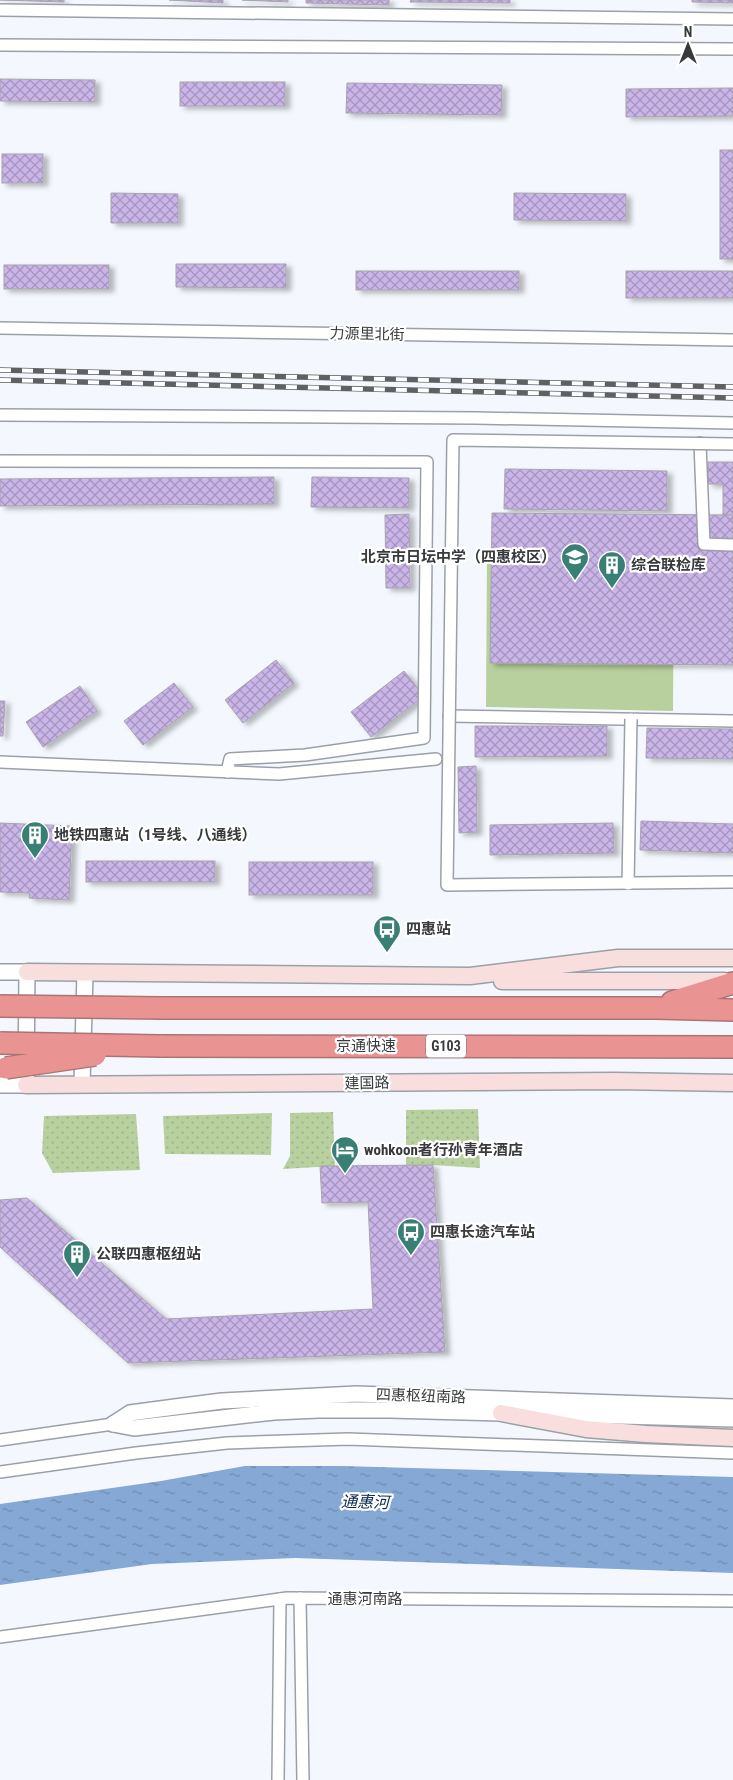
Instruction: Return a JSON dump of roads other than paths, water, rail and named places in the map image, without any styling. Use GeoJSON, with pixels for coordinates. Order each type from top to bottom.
{"type":"FeatureCollection","features":[{"type":"Feature","properties":{"kind":"highway"},"geometry":{"type":"LineString","coordinates":[[655,1008],[733,982]]}},
{"type":"Feature","properties":{"kind":"highway"},"geometry":{"type":"LineString","coordinates":[[0,1006],[161,1008],[655,1008],[733,1010]]}},
{"type":"Feature","properties":{"kind":"highway","name":"京通快速"},"geometry":{"type":"LineString","coordinates":[[0,1043],[160,1046],[733,1047]]}},
{"type":"Feature","properties":{"kind":"highway"},"geometry":{"type":"LineString","coordinates":[[0,1068],[160,1046]]}},
{"type":"Feature","properties":{"kind":"main road"},"geometry":{"type":"LineString","coordinates":[[27,972],[470,976],[618,958],[733,958]]}},
{"type":"Feature","properties":{"kind":"main road"},"geometry":{"type":"LineString","coordinates":[[470,976],[504,981],[733,982]]}},
{"type":"Feature","properties":{"kind":"main road","name":"建国路"},"geometry":{"type":"LineString","coordinates":[[26,1085],[595,1081],[733,1083]]}},
{"type":"Feature","properties":{"kind":"main road"},"geometry":{"type":"LineString","coordinates":[[502,1413],[586,1429],[733,1438]]}},
{"type":"Feature","properties":{"kind":"street"},"geometry":{"type":"LineString","coordinates":[[0,10],[733,19]]}},
{"type":"Feature","properties":{"kind":"street"},"geometry":{"type":"LineString","coordinates":[[0,45],[733,49]]}},
{"type":"Feature","properties":{"kind":"street","name":"力源里北街"},"geometry":{"type":"LineString","coordinates":[[0,328],[733,340]]}},
{"type":"Feature","properties":{"kind":"street"},"geometry":{"type":"LineString","coordinates":[[0,415],[476,418],[733,422]]}},
{"type":"Feature","properties":{"kind":"street"},"geometry":{"type":"LineString","coordinates":[[733,444],[453,440],[447,885],[733,882]]}},
{"type":"Feature","properties":{"kind":"street"},"geometry":{"type":"LineString","coordinates":[[700,443],[704,544],[733,545]]}},
{"type":"Feature","properties":{"kind":"street"},"geometry":{"type":"LineString","coordinates":[[0,461],[427,462],[424,738],[306,755],[230,759],[227,772]]}},
{"type":"Feature","properties":{"kind":"street"},"geometry":{"type":"LineString","coordinates":[[449,716],[733,721]]}},
{"type":"Feature","properties":{"kind":"street"},"geometry":{"type":"LineString","coordinates":[[628,884],[631,719]]}},
{"type":"Feature","properties":{"kind":"street"},"geometry":{"type":"LineString","coordinates":[[0,762],[279,774],[436,760]]}},
{"type":"Feature","properties":{"kind":"street"},"geometry":{"type":"LineString","coordinates":[[0,972],[27,972],[26,1085]]}},
{"type":"Feature","properties":{"kind":"street"},"geometry":{"type":"LineString","coordinates":[[82,1084],[85,973]]}},
{"type":"Feature","properties":{"kind":"street","name":"建国路"},"geometry":{"type":"LineString","coordinates":[[0,1085],[26,1085]]}},
{"type":"Feature","properties":{"kind":"street","name":"四惠枢纽南路"},"geometry":{"type":"LineString","coordinates":[[113,1424],[130,1413],[194,1405],[289,1397],[356,1394],[733,1407]]}},
{"type":"Feature","properties":{"kind":"street","name":"四惠枢纽南路"},"geometry":{"type":"LineString","coordinates":[[0,1440],[113,1424],[134,1428],[274,1412],[318,1410],[602,1414],[733,1419]]}},
{"type":"Feature","properties":{"kind":"street"},"geometry":{"type":"LineString","coordinates":[[0,1472],[136,1453],[227,1443],[348,1439],[733,1453]]}},
{"type":"Feature","properties":{"kind":"street"},"geometry":{"type":"LineString","coordinates":[[300,1598],[303,1780]]}},
{"type":"Feature","properties":{"kind":"street","name":"通惠河南路"},"geometry":{"type":"LineString","coordinates":[[0,1637],[280,1599],[300,1598],[733,1601]]}},
{"type":"Feature","properties":{"kind":"street"},"geometry":{"type":"LineString","coordinates":[[278,1780],[280,1599]]}},
{"type":"Feature","properties":{"kind":"water","name":"通惠河"},"geometry":{"type":"Polygon","coordinates":[[[245,1466],[341,1466],[733,1477],[733,1573],[295,1558],[152,1564],[0,1585],[0,1504],[161,1481],[245,1466]]]}},
{"type":"Feature","properties":{"kind":"railway"},"geometry":{"type":"LineString","coordinates":[[0,370],[733,387]]}},
{"type":"Feature","properties":{"kind":"railway"},"geometry":{"type":"LineString","coordinates":[[0,380],[733,398]]}},
{"type":"Feature","properties":{"kind":"place","name":"北京市日坛中学（四惠校区）"},"geometry":{"type":"Point","coordinates":[575,581]}},
{"type":"Feature","properties":{"kind":"place","name":"综合联检库"},"geometry":{"type":"Point","coordinates":[612,589]}},
{"type":"Feature","properties":{"kind":"place","name":"地铁四惠站（1号线、八通线）"},"geometry":{"type":"Point","coordinates":[35,859]}},
{"type":"Feature","properties":{"kind":"place","name":"四惠站"},"geometry":{"type":"Point","coordinates":[387,953]}},
{"type":"Feature","properties":{"kind":"place","name":"wohkoon者行孙青年酒店"},"geometry":{"type":"Point","coordinates":[345,1174]}},
{"type":"Feature","properties":{"kind":"place","name":"四惠长途汽车站"},"geometry":{"type":"Point","coordinates":[411,1256]}},
{"type":"Feature","properties":{"kind":"place","name":"公联四惠枢纽站"},"geometry":{"type":"Point","coordinates":[77,1278]}}]}
